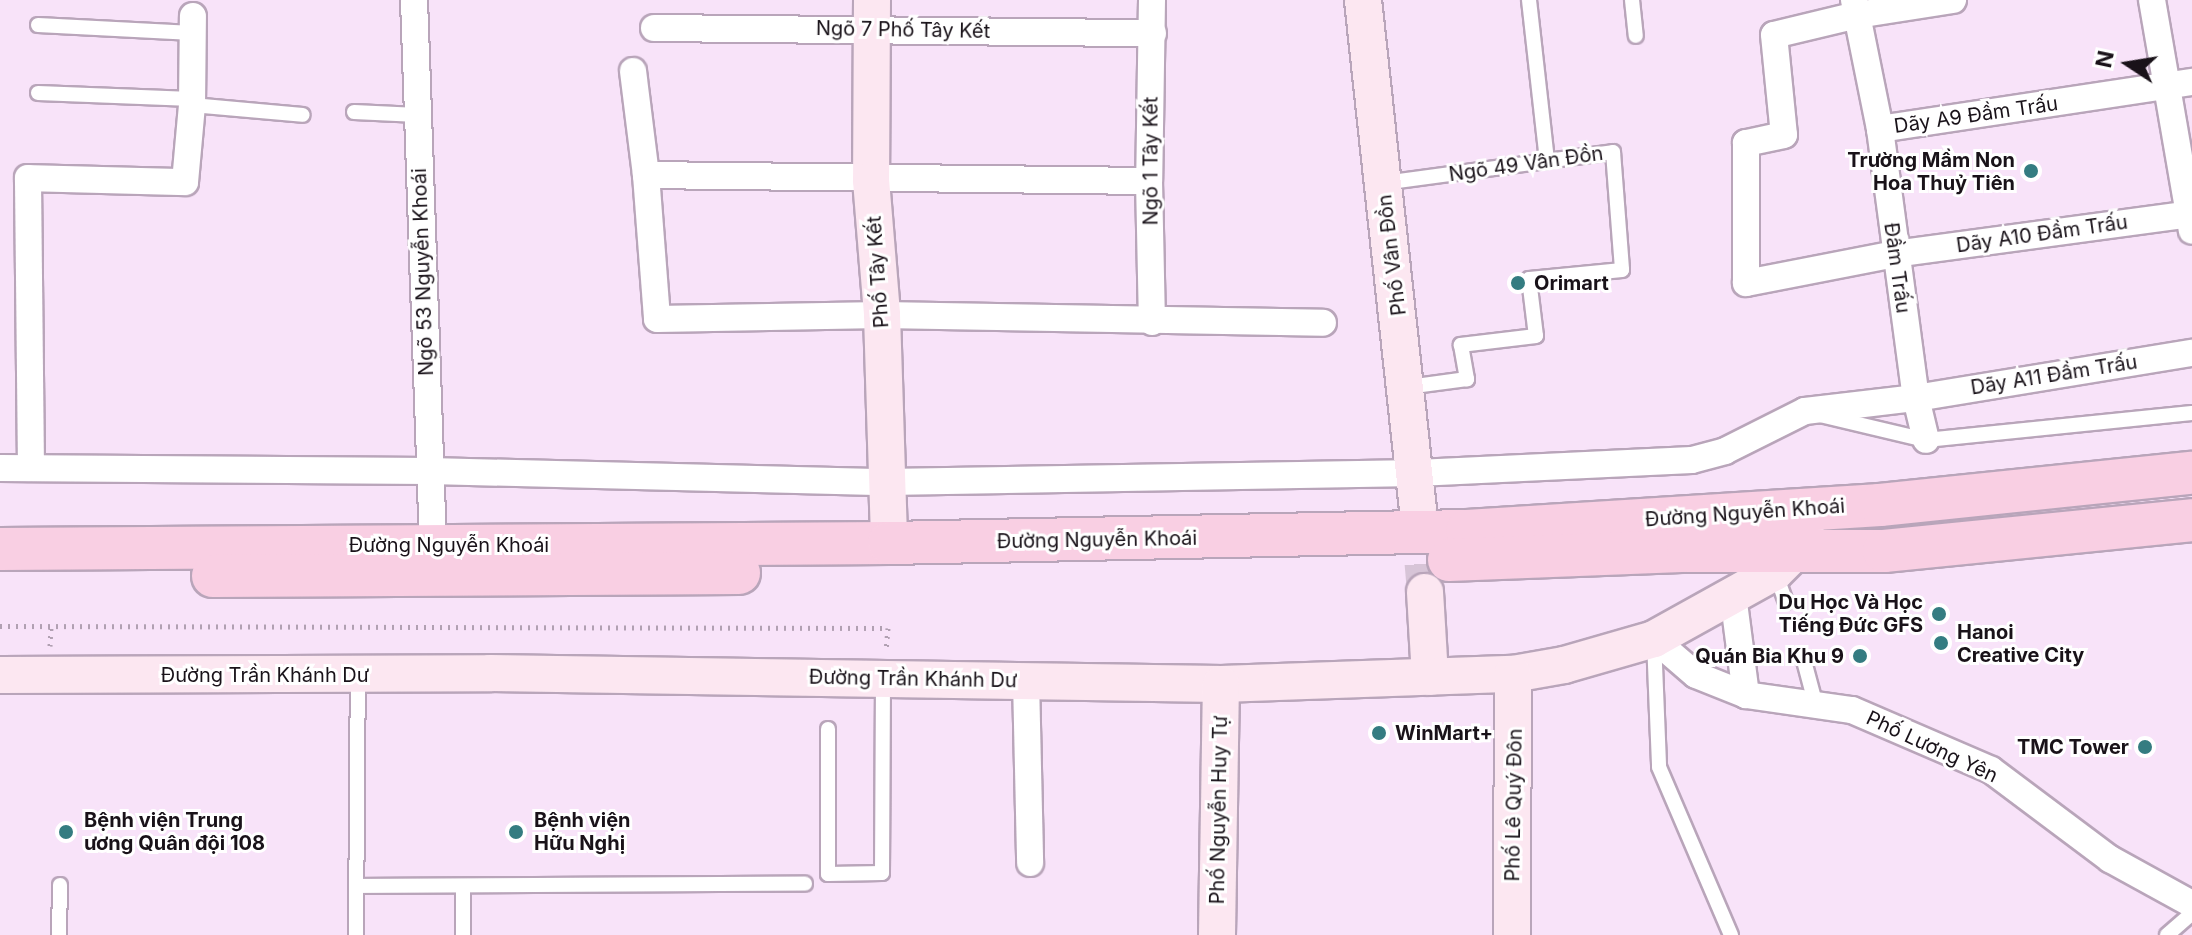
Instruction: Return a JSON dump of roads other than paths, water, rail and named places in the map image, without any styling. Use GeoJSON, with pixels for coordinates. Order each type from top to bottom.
{"type":"FeatureCollection","features":[{"type":"Feature","properties":{"kind":"main road","name":"Phố Vân Đồn"},"geometry":{"type":"LineString","coordinates":[[1368,1],[1384,183],[1417,473],[1418,510]]}},
{"type":"Feature","properties":{"kind":"main road","name":"Phố Tây Kết"},"geometry":{"type":"LineString","coordinates":[[873,15],[871,180],[882,315],[889,543]]}},
{"type":"Feature","properties":{"kind":"main road","name":"Đường Nguyễn Khoái"},"geometry":{"type":"LineString","coordinates":[[0,549],[889,543],[1467,531],[2020,493],[2192,473]]}},
{"type":"Feature","properties":{"kind":"main road"},"geometry":{"type":"LineString","coordinates":[[1786,575],[1822,507]]}},
{"type":"Feature","properties":{"kind":"main road","name":"Đường Nguyễn Khoái"},"geometry":{"type":"LineString","coordinates":[[0,577],[1177,568],[1786,575],[1884,551],[2192,520]]}},
{"type":"Feature","properties":{"kind":"main road","name":"Đường Trần Khánh Dư"},"geometry":{"type":"LineString","coordinates":[[0,675],[883,678],[1221,684],[1513,674],[1564,665],[1654,639],[1733,595],[1786,575]]}},
{"type":"Feature","properties":{"kind":"main road"},"geometry":{"type":"LineString","coordinates":[[1425,592],[1430,677]]}},
{"type":"Feature","properties":{"kind":"main road","name":"Phố Lê Quý Đôn"},"geometry":{"type":"LineString","coordinates":[[1512,935],[1513,674]]}},
{"type":"Feature","properties":{"kind":"main road","name":"Phố Nguyễn Huy Tự"},"geometry":{"type":"LineString","coordinates":[[1217,935],[1221,684]]}},
{"type":"Feature","properties":{"kind":"street","name":"Ngõ 53 Nguyễn Khoái"},"geometry":{"type":"LineString","coordinates":[[414,0],[433,544]]}},
{"type":"Feature","properties":{"kind":"street","name":"Ngõ 1 Tây Kết"},"geometry":{"type":"LineString","coordinates":[[1152,0],[1149,181],[1152,322]]}},
{"type":"Feature","properties":{"kind":"street"},"geometry":{"type":"LineString","coordinates":[[1856,8],[1953,0]]}},
{"type":"Feature","properties":{"kind":"street"},"geometry":{"type":"LineString","coordinates":[[2152,0],[2179,84],[2191,220]]}},
{"type":"Feature","properties":{"kind":"street","name":"Đầm Trấu"},"geometry":{"type":"LineString","coordinates":[[1856,8],[1880,129],[1916,398],[1926,440]]}},
{"type":"Feature","properties":{"kind":"street","name":"Dãy A10 Đầm Trấu"},"geometry":{"type":"LineString","coordinates":[[1856,8],[1774,35],[1784,135],[1746,143],[1746,283],[1895,254],[2191,220]]}},
{"type":"Feature","properties":{"kind":"street","name":"Ngõ 7 Phố Tây Kết"},"geometry":{"type":"LineString","coordinates":[[654,28],[873,15],[1153,33]]}},
{"type":"Feature","properties":{"kind":"street"},"geometry":{"type":"LineString","coordinates":[[31,468],[28,178],[185,182],[192,102],[193,24]]}},
{"type":"Feature","properties":{"kind":"street"},"geometry":{"type":"LineString","coordinates":[[633,71],[646,175],[657,319],[882,315],[1323,323]]}},
{"type":"Feature","properties":{"kind":"street","name":"Dãy A9 Đầm Trấu"},"geometry":{"type":"LineString","coordinates":[[1880,129],[2179,84]]}},
{"type":"Feature","properties":{"kind":"street"},"geometry":{"type":"LineString","coordinates":[[646,175],[1149,181]]}},
{"type":"Feature","properties":{"kind":"street","name":"Dãy A11 Đầm Trấu"},"geometry":{"type":"LineString","coordinates":[[1916,398],[2192,353]]}},
{"type":"Feature","properties":{"kind":"street"},"geometry":{"type":"LineString","coordinates":[[0,468],[430,471],[886,482],[1417,473],[1709,458],[1805,411],[1916,398]]}},
{"type":"Feature","properties":{"kind":"street"},"geometry":{"type":"LineString","coordinates":[[1733,595],[1746,695]]}},
{"type":"Feature","properties":{"kind":"street","name":"Phố Lương Yên"},"geometry":{"type":"LineString","coordinates":[[1654,639],[1696,675],[1746,695],[1815,702],[1887,722],[1991,770],[2110,859],[2192,904]]}},
{"type":"Feature","properties":{"kind":"street"},"geometry":{"type":"LineString","coordinates":[[1026,680],[1030,863]]}},
{"type":"Feature","properties":{"kind":"lane"},"geometry":{"type":"LineString","coordinates":[[1529,0],[1547,161]]}},
{"type":"Feature","properties":{"kind":"lane"},"geometry":{"type":"LineString","coordinates":[[1632,0],[1636,36]]}},
{"type":"Feature","properties":{"kind":"lane"},"geometry":{"type":"LineString","coordinates":[[38,25],[193,24]]}},
{"type":"Feature","properties":{"kind":"lane"},"geometry":{"type":"LineString","coordinates":[[38,93],[192,102],[303,115]]}},
{"type":"Feature","properties":{"kind":"lane"},"geometry":{"type":"LineString","coordinates":[[354,112],[418,115]]}},
{"type":"Feature","properties":{"kind":"lane","name":"Ngõ 49 Vân Đồn"},"geometry":{"type":"LineString","coordinates":[[1384,183],[1613,152],[1622,270],[1529,279],[1536,336],[1461,345],[1467,379],[1407,387]]}},
{"type":"Feature","properties":{"kind":"lane"},"geometry":{"type":"LineString","coordinates":[[1805,411],[1926,440],[2192,413]]}},
{"type":"Feature","properties":{"kind":"lane"},"geometry":{"type":"LineString","coordinates":[[1654,639],[1659,767],[1731,935]]}},
{"type":"Feature","properties":{"kind":"lane"},"geometry":{"type":"LineString","coordinates":[[1803,657],[1815,702]]}},
{"type":"Feature","properties":{"kind":"lane"},"geometry":{"type":"LineString","coordinates":[[356,935],[358,675]]}},
{"type":"Feature","properties":{"kind":"lane"},"geometry":{"type":"LineString","coordinates":[[828,729],[828,874],[882,873],[883,678]]}},
{"type":"Feature","properties":{"kind":"lane"},"geometry":{"type":"LineString","coordinates":[[356,886],[805,884]]}},
{"type":"Feature","properties":{"kind":"lane"},"geometry":{"type":"LineString","coordinates":[[59,935],[60,885]]}},
{"type":"Feature","properties":{"kind":"lane"},"geometry":{"type":"LineString","coordinates":[[463,886],[463,935]]}},
{"type":"Feature","properties":{"kind":"lane"},"geometry":{"type":"LineString","coordinates":[[2167,935],[2192,913]]}},
{"type":"Feature","properties":{"kind":"tunnel"},"geometry":{"type":"LineString","coordinates":[[1418,510],[1425,592]]}},
{"type":"Feature","properties":{"kind":"place","name":"Trường Mầm Non Hoa Thuỷ Tiên"},"geometry":{"type":"Point","coordinates":[2031,171]}},
{"type":"Feature","properties":{"kind":"place","name":"Orimart"},"geometry":{"type":"Point","coordinates":[1518,283]}},
{"type":"Feature","properties":{"kind":"place","name":"Du Học Và Học Tiếng Đức GFS"},"geometry":{"type":"Point","coordinates":[1939,614]}},
{"type":"Feature","properties":{"kind":"place","name":"Hanoi Creative City"},"geometry":{"type":"Point","coordinates":[1941,643]}},
{"type":"Feature","properties":{"kind":"place","name":"Quán Bia Khu 9"},"geometry":{"type":"Point","coordinates":[1860,656]}},
{"type":"Feature","properties":{"kind":"place","name":"WinMart+"},"geometry":{"type":"Point","coordinates":[1379,733]}},
{"type":"Feature","properties":{"kind":"place","name":"TMC Tower"},"geometry":{"type":"Point","coordinates":[2145,747]}},
{"type":"Feature","properties":{"kind":"place","name":"Bệnh viện Trung ương Quân đội 108"},"geometry":{"type":"Point","coordinates":[66,832]}},
{"type":"Feature","properties":{"kind":"place","name":"Bệnh viện Hữu Nghị"},"geometry":{"type":"Point","coordinates":[516,832]}}]}
